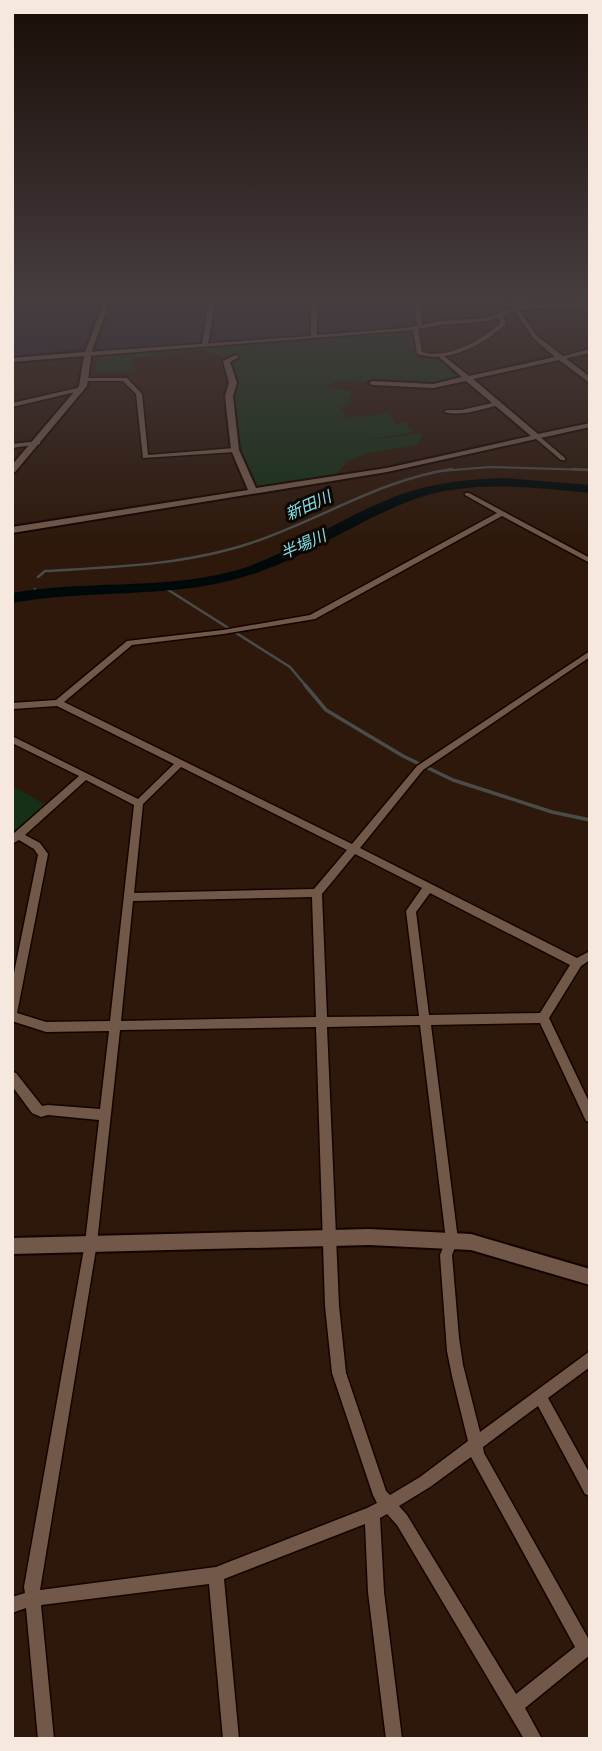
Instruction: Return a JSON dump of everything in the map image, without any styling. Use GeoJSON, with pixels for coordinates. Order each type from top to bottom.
{"type":"FeatureCollection","features":[{"type":"Feature","properties":{"kind":"street"},"geometry":{"type":"LineString","coordinates":[[13,468],[38,443],[84,383]]}},
{"type":"Feature","properties":{"kind":"street"},"geometry":{"type":"LineString","coordinates":[[128,383],[139,394],[145,457],[235,450]]}},
{"type":"Feature","properties":{"kind":"street"},"geometry":{"type":"LineString","coordinates":[[233,383],[229,396],[235,450],[253,491]]}},
{"type":"Feature","properties":{"kind":"street"},"geometry":{"type":"LineString","coordinates":[[373,383],[433,386],[447,383]]}},
{"type":"Feature","properties":{"kind":"street"},"geometry":{"type":"LineString","coordinates":[[472,383],[563,459]]}},
{"type":"Feature","properties":{"kind":"street"},"geometry":{"type":"LineString","coordinates":[[12,405],[82,388]]}},
{"type":"Feature","properties":{"kind":"street"},"geometry":{"type":"LineString","coordinates":[[447,412],[461,412],[497,404]]}},
{"type":"Feature","properties":{"kind":"street"},"geometry":{"type":"LineString","coordinates":[[12,530],[407,466],[590,425]]}},
{"type":"Feature","properties":{"kind":"street"},"geometry":{"type":"LineString","coordinates":[[12,446],[38,443]]}},
{"type":"Feature","properties":{"kind":"street"},"geometry":{"type":"LineString","coordinates":[[467,494],[590,561]]}},
{"type":"Feature","properties":{"kind":"street"},"geometry":{"type":"LineString","coordinates":[[58,703],[130,643],[226,632],[312,617],[501,514]]}},
{"type":"Feature","properties":{"kind":"street"},"geometry":{"type":"LineString","coordinates":[[534,1739],[402,1520],[380,1494],[338,1373],[332,1307],[332,1238],[317,893],[352,848],[424,766],[590,653]]}},
{"type":"Feature","properties":{"kind":"street"},"geometry":{"type":"LineString","coordinates":[[12,706],[58,703],[578,963]]}},
{"type":"Feature","properties":{"kind":"street"},"geometry":{"type":"LineString","coordinates":[[12,738],[139,803]]}},
{"type":"Feature","properties":{"kind":"street"},"geometry":{"type":"LineString","coordinates":[[46,1739],[32,1599],[41,1530],[91,1244],[139,803],[179,764]]}},
{"type":"Feature","properties":{"kind":"street"},"geometry":{"type":"LineString","coordinates":[[15,839],[85,776]]}},
{"type":"Feature","properties":{"kind":"street"},"geometry":{"type":"LineString","coordinates":[[12,1011],[43,854],[37,846],[15,839]]}},
{"type":"Feature","properties":{"kind":"street"},"geometry":{"type":"LineString","coordinates":[[429,887],[411,911],[452,1240],[446,1255],[456,1360],[477,1455],[587,1647],[515,1706]]}},
{"type":"Feature","properties":{"kind":"street"},"geometry":{"type":"LineString","coordinates":[[128,897],[317,893]]}},
{"type":"Feature","properties":{"kind":"street"},"geometry":{"type":"LineString","coordinates":[[542,1018],[578,963],[590,955]]}},
{"type":"Feature","properties":{"kind":"street"},"geometry":{"type":"LineString","coordinates":[[12,1016],[46,1027],[542,1018]]}},
{"type":"Feature","properties":{"kind":"street"},"geometry":{"type":"LineString","coordinates":[[542,1018],[588,1109]]}},
{"type":"Feature","properties":{"kind":"street"},"geometry":{"type":"LineString","coordinates":[[12,1077],[41,1112],[48,1110],[104,1115]]}},
{"type":"Feature","properties":{"kind":"street"},"geometry":{"type":"LineString","coordinates":[[12,1245],[332,1238],[452,1240],[484,1245],[590,1277]]}},
{"type":"Feature","properties":{"kind":"street"},"geometry":{"type":"LineString","coordinates":[[12,1605],[32,1599],[216,1576],[372,1514],[390,1505],[590,1358]]}},
{"type":"Feature","properties":{"kind":"street"},"geometry":{"type":"LineString","coordinates":[[540,1396],[590,1489]]}},
{"type":"Feature","properties":{"kind":"street"},"geometry":{"type":"LineString","coordinates":[[372,1514],[376,1592],[394,1739]]}},
{"type":"Feature","properties":{"kind":"street"},"geometry":{"type":"LineString","coordinates":[[216,1576],[231,1739]]}},
{"type":"Feature","properties":{"kind":"green space"},"geometry":{"type":"Polygon","coordinates":[[[234,383],[332,383],[328,387],[352,391],[349,405],[340,408],[347,418],[389,413],[396,424],[406,422],[413,432],[362,441],[423,433],[418,445],[369,453],[348,461],[335,475],[256,487],[239,440],[235,420],[234,383]]]}},
{"type":"Feature","properties":{"kind":"green space"},"geometry":{"type":"Polygon","coordinates":[[[12,786],[46,805],[12,835],[12,786]]]}},
{"type":"Feature","properties":{"kind":"waterway","name":"新田川"},"geometry":{"type":"LineString","coordinates":[[441,471],[490,467],[590,470],[573,469]]}},
{"type":"Feature","properties":{"kind":"waterway","name":"新田川"},"geometry":{"type":"LineString","coordinates":[[441,471],[452,469]]}},
{"type":"Feature","properties":{"kind":"waterway","name":"新田川"},"geometry":{"type":"LineString","coordinates":[[38,577],[45,571],[149,564],[226,550],[276,534],[375,491],[441,471]]}},
{"type":"Feature","properties":{"kind":"waterway","name":"半場川"},"geometry":{"type":"LineString","coordinates":[[12,598],[68,590],[180,585],[235,575],[286,556],[399,500],[441,488],[505,482],[590,489]]}},
{"type":"Feature","properties":{"kind":"waterway"},"geometry":{"type":"LineString","coordinates":[[162,586],[290,667],[306,686]]}},
{"type":"Feature","properties":{"kind":"waterway","name":"新田川"},"geometry":{"type":"LineString","coordinates":[[33,593],[35,589]]}},
{"type":"Feature","properties":{"kind":"waterway"},"geometry":{"type":"LineString","coordinates":[[305,685],[326,710],[403,756],[453,780],[552,812],[590,820]]}}]}
